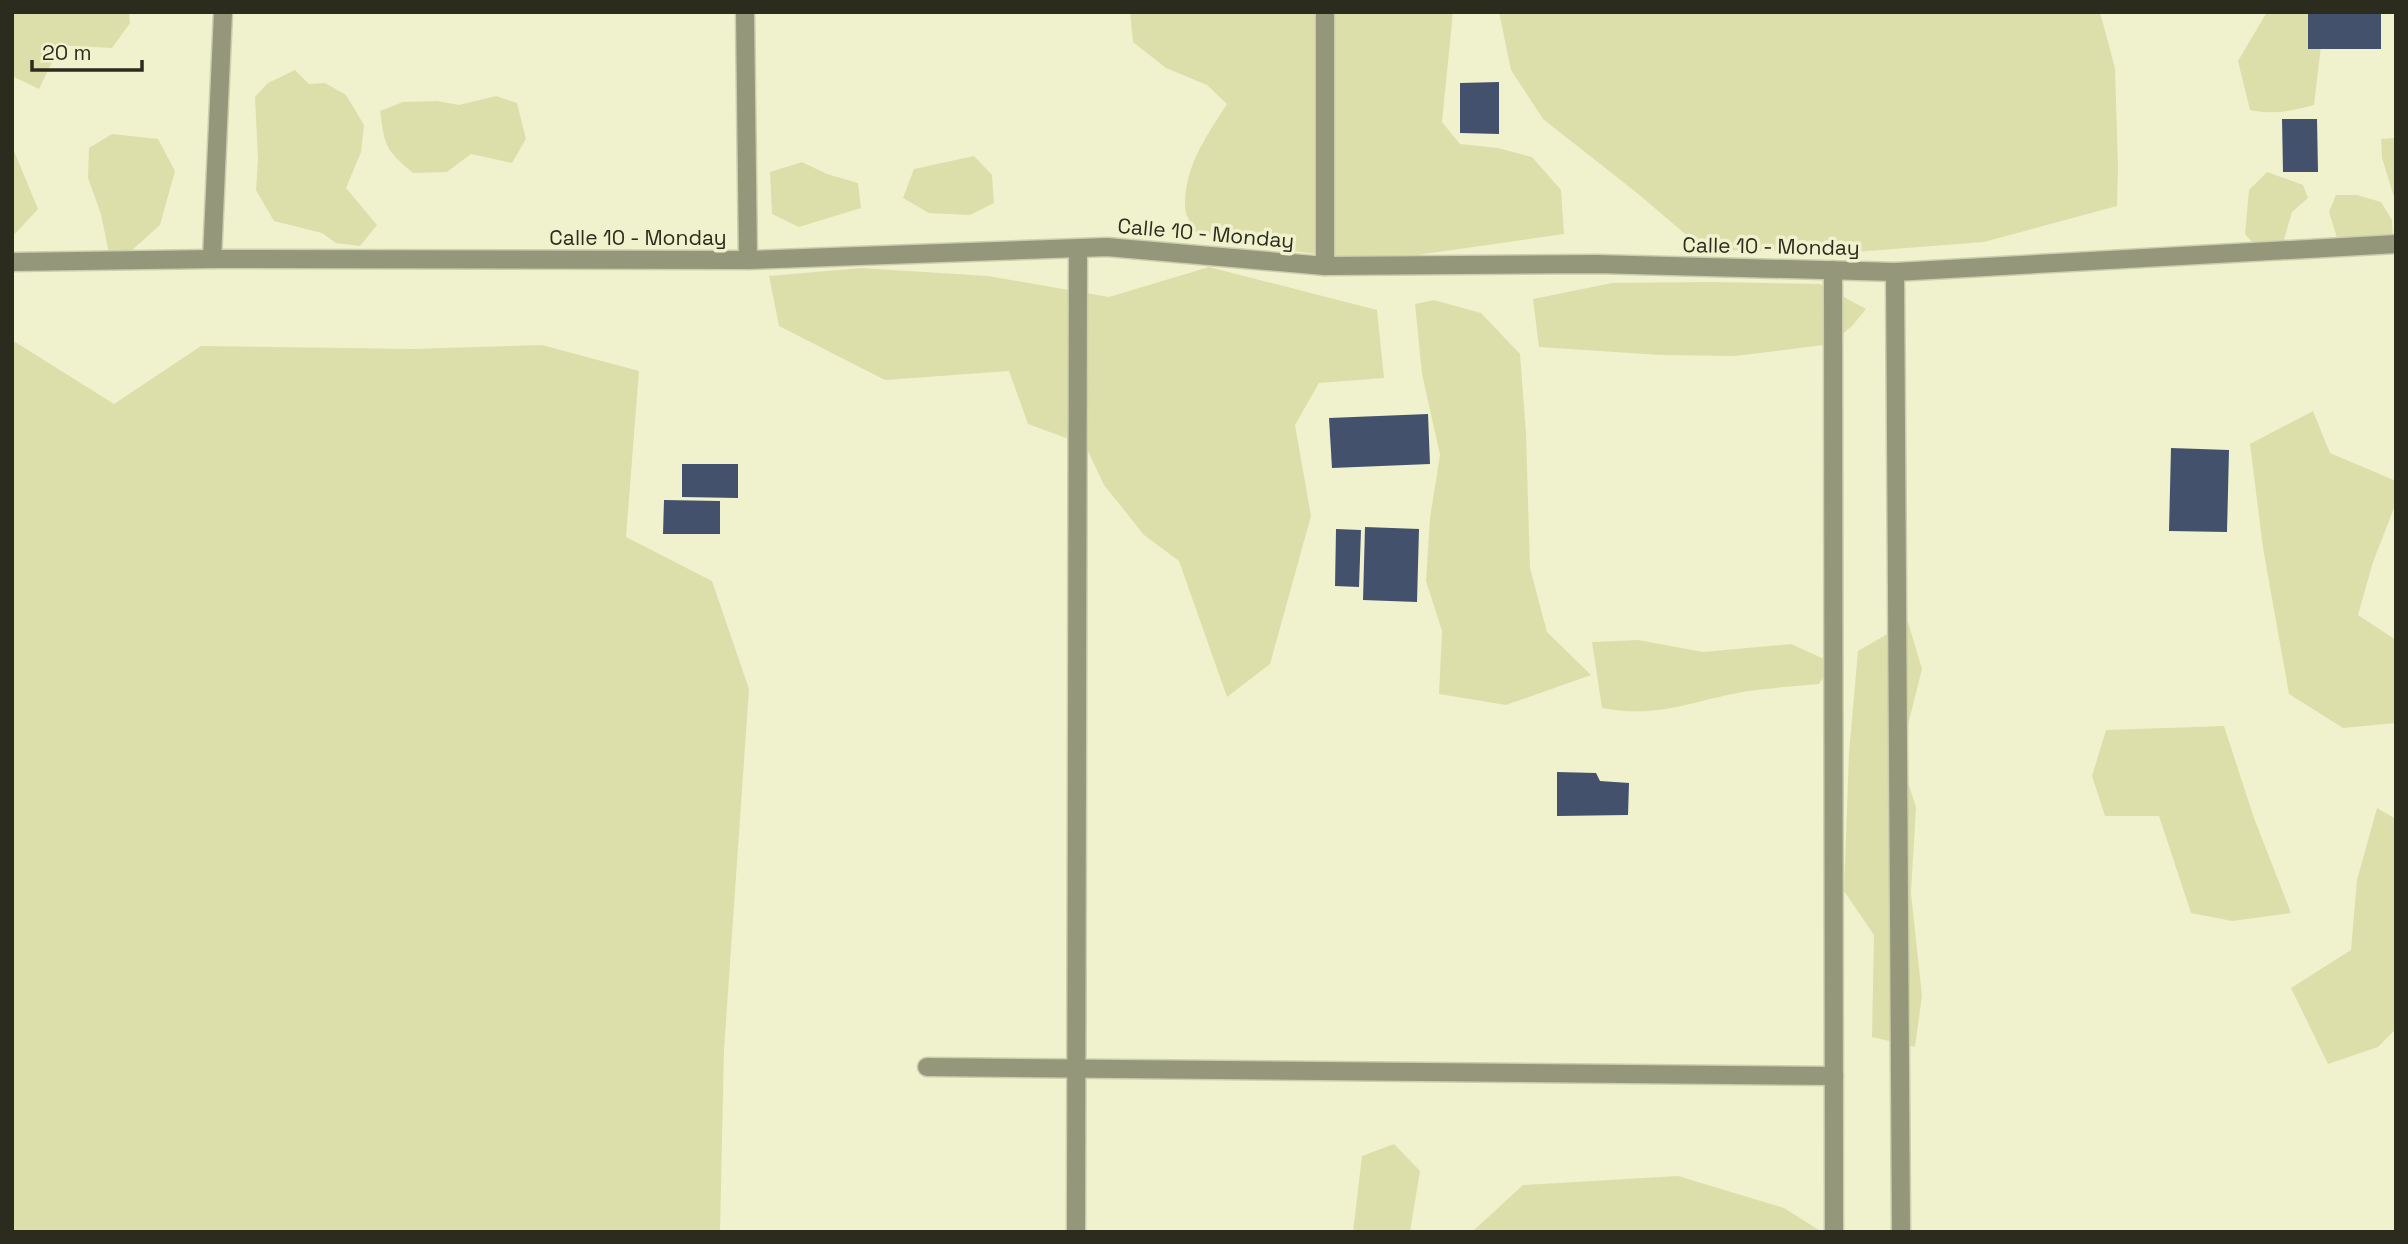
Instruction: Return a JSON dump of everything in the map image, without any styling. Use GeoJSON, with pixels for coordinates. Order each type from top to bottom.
{"type":"FeatureCollection","features":[{"type":"Feature","properties":{"kind":"street"},"geometry":{"type":"LineString","coordinates":[[212,259],[223,12]]}},
{"type":"Feature","properties":{"kind":"street"},"geometry":{"type":"LineString","coordinates":[[745,12],[748,260]]}},
{"type":"Feature","properties":{"kind":"street"},"geometry":{"type":"LineString","coordinates":[[1325,12],[1325,266]]}},
{"type":"Feature","properties":{"kind":"street","name":"Calle 10 - Monday"},"geometry":{"type":"LineString","coordinates":[[12,262],[212,259],[748,260],[1107,247],[1325,266],[1596,264],[1895,272],[2396,244]]}},
{"type":"Feature","properties":{"kind":"street"},"geometry":{"type":"LineString","coordinates":[[1076,1232],[1078,248]]}},
{"type":"Feature","properties":{"kind":"street"},"geometry":{"type":"LineString","coordinates":[[1833,270],[1834,1232]]}},
{"type":"Feature","properties":{"kind":"street"},"geometry":{"type":"LineString","coordinates":[[1895,272],[1901,1232]]}},
{"type":"Feature","properties":{"kind":"street"},"geometry":{"type":"LineString","coordinates":[[927,1067],[1834,1076]]}},
{"type":"Feature","properties":{"kind":"green space"},"geometry":{"type":"Polygon","coordinates":[[[12,12],[129,12],[130,23],[112,48],[58,45],[39,89],[12,76],[12,12]]]}},
{"type":"Feature","properties":{"kind":"green space"},"geometry":{"type":"Polygon","coordinates":[[[1130,12],[1453,12],[1442,122],[1460,144],[1498,148],[1532,157],[1561,190],[1564,234],[1375,261],[1292,251],[1195,232],[1185,210],[1188,178],[1198,152],[1227,104],[1207,85],[1166,68],[1133,42],[1130,12]]]}},
{"type":"Feature","properties":{"kind":"green space"},"geometry":{"type":"Polygon","coordinates":[[[1499,12],[2100,12],[2115,68],[2117,206],[1984,242],[1855,252],[1704,250],[1543,119],[1511,70],[1499,12]]]}},
{"type":"Feature","properties":{"kind":"green space"},"geometry":{"type":"Polygon","coordinates":[[[2267,12],[2320,12],[2322,38],[2314,105],[2282,112],[2250,110],[2238,61],[2267,12]]]}},
{"type":"Feature","properties":{"kind":"green space"},"geometry":{"type":"Polygon","coordinates":[[[295,70],[309,84],[325,83],[346,95],[364,125],[361,152],[346,188],[377,225],[360,246],[336,243],[322,233],[274,221],[256,190],[258,160],[255,97],[268,83],[295,70]]]}},
{"type":"Feature","properties":{"kind":"green space"},"geometry":{"type":"Polygon","coordinates":[[[496,96],[517,103],[526,139],[512,163],[471,154],[447,172],[413,173],[388,146],[380,111],[403,102],[437,101],[459,105],[496,96]]]}},
{"type":"Feature","properties":{"kind":"green space"},"geometry":{"type":"Polygon","coordinates":[[[112,134],[158,139],[175,171],[160,225],[131,251],[109,254],[101,214],[88,178],[89,148],[112,134]]]}},
{"type":"Feature","properties":{"kind":"green space"},"geometry":{"type":"Polygon","coordinates":[[[2396,138],[2396,198],[2382,158],[2381,139],[2396,138]]]}},
{"type":"Feature","properties":{"kind":"green space"},"geometry":{"type":"Polygon","coordinates":[[[12,146],[38,209],[12,237],[12,146]]]}},
{"type":"Feature","properties":{"kind":"green space"},"geometry":{"type":"Polygon","coordinates":[[[974,156],[992,175],[994,203],[970,215],[929,213],[903,198],[914,169],[974,156]]]}},
{"type":"Feature","properties":{"kind":"green space"},"geometry":{"type":"Polygon","coordinates":[[[802,162],[827,174],[858,183],[861,208],[799,227],[772,214],[770,172],[802,162]]]}},
{"type":"Feature","properties":{"kind":"green space"},"geometry":{"type":"Polygon","coordinates":[[[2267,172],[2303,185],[2308,198],[2292,212],[2281,250],[2256,246],[2245,234],[2249,190],[2267,172]]]}},
{"type":"Feature","properties":{"kind":"green space"},"geometry":{"type":"Polygon","coordinates":[[[2336,195],[2357,195],[2381,202],[2392,220],[2393,240],[2338,241],[2329,212],[2336,195]]]}},
{"type":"Feature","properties":{"kind":"green space"},"geometry":{"type":"Polygon","coordinates":[[[1209,267],[1377,310],[1384,378],[1319,383],[1295,425],[1311,516],[1270,664],[1227,697],[1179,561],[1144,535],[1104,485],[1085,445],[1028,424],[1009,371],[885,380],[779,326],[769,276],[861,268],[988,276],[1109,297],[1209,267]]]}},
{"type":"Feature","properties":{"kind":"green space"},"geometry":{"type":"Polygon","coordinates":[[[1612,283],[1820,284],[1866,309],[1852,326],[1831,344],[1735,356],[1660,355],[1539,347],[1533,299],[1612,283]]]}},
{"type":"Feature","properties":{"kind":"green space"},"geometry":{"type":"Polygon","coordinates":[[[1434,300],[1481,313],[1520,354],[1526,433],[1530,568],[1547,632],[1591,675],[1506,705],[1439,694],[1442,631],[1426,581],[1430,518],[1440,455],[1422,374],[1415,304],[1434,300]]]}},
{"type":"Feature","properties":{"kind":"green space"},"geometry":{"type":"Polygon","coordinates":[[[12,340],[114,404],[201,346],[413,349],[542,345],[639,371],[626,537],[712,581],[749,689],[724,1050],[720,1232],[12,1232],[12,340]]]}},
{"type":"Feature","properties":{"kind":"green space"},"geometry":{"type":"Polygon","coordinates":[[[2313,411],[2330,453],[2396,481],[2396,503],[2373,562],[2358,615],[2396,640],[2396,723],[2343,728],[2289,694],[2263,548],[2250,444],[2313,411]]]}},
{"type":"Feature","properties":{"kind":"green space"},"geometry":{"type":"Polygon","coordinates":[[[1908,622],[1922,669],[1900,757],[1916,807],[1911,893],[1922,996],[1915,1047],[1872,1037],[1874,935],[1844,891],[1849,753],[1858,651],[1908,622]]]}},
{"type":"Feature","properties":{"kind":"green space"},"geometry":{"type":"Polygon","coordinates":[[[1638,640],[1703,652],[1791,644],[1833,663],[1819,684],[1748,691],[1659,710],[1623,711],[1602,708],[1592,642],[1638,640]]]}},
{"type":"Feature","properties":{"kind":"green space"},"geometry":{"type":"Polygon","coordinates":[[[2224,726],[2254,818],[2291,913],[2232,921],[2191,913],[2159,816],[2105,816],[2092,776],[2106,730],[2224,726]]]}},
{"type":"Feature","properties":{"kind":"green space"},"geometry":{"type":"Polygon","coordinates":[[[2377,808],[2396,819],[2396,1029],[2378,1047],[2328,1064],[2291,988],[2351,950],[2357,880],[2377,808]]]}},
{"type":"Feature","properties":{"kind":"green space"},"geometry":{"type":"Polygon","coordinates":[[[1394,1144],[1420,1171],[1410,1232],[1353,1232],[1362,1156],[1394,1144]]]}},
{"type":"Feature","properties":{"kind":"green space"},"geometry":{"type":"Polygon","coordinates":[[[1678,1176],[1784,1208],[1822,1232],[1472,1232],[1523,1185],[1678,1176]]]}},
{"type":"Feature","properties":{"kind":"building"},"geometry":{"type":"Polygon","coordinates":[[[2308,12],[2381,12],[2381,49],[2308,49],[2308,12]]]}},
{"type":"Feature","properties":{"kind":"building"},"geometry":{"type":"Polygon","coordinates":[[[1499,82],[1499,134],[1460,133],[1460,83],[1499,82]]]}},
{"type":"Feature","properties":{"kind":"building"},"geometry":{"type":"Polygon","coordinates":[[[2282,119],[2317,119],[2318,172],[2283,172],[2282,119]]]}},
{"type":"Feature","properties":{"kind":"building"},"geometry":{"type":"Polygon","coordinates":[[[1428,414],[1430,464],[1332,468],[1329,418],[1428,414]]]}},
{"type":"Feature","properties":{"kind":"building"},"geometry":{"type":"Polygon","coordinates":[[[2171,448],[2229,450],[2227,532],[2169,531],[2171,448]]]}},
{"type":"Feature","properties":{"kind":"building"},"geometry":{"type":"Polygon","coordinates":[[[682,464],[738,464],[738,498],[682,497],[682,464]]]}},
{"type":"Feature","properties":{"kind":"building"},"geometry":{"type":"Polygon","coordinates":[[[664,500],[720,501],[720,534],[663,534],[664,500]]]}},
{"type":"Feature","properties":{"kind":"building"},"geometry":{"type":"Polygon","coordinates":[[[1365,527],[1419,529],[1417,602],[1363,600],[1365,527]]]}},
{"type":"Feature","properties":{"kind":"building"},"geometry":{"type":"Polygon","coordinates":[[[1336,529],[1361,530],[1359,587],[1335,586],[1336,529]]]}},
{"type":"Feature","properties":{"kind":"building"},"geometry":{"type":"Polygon","coordinates":[[[1557,772],[1596,773],[1600,781],[1629,783],[1628,815],[1557,816],[1557,772]]]}}]}
